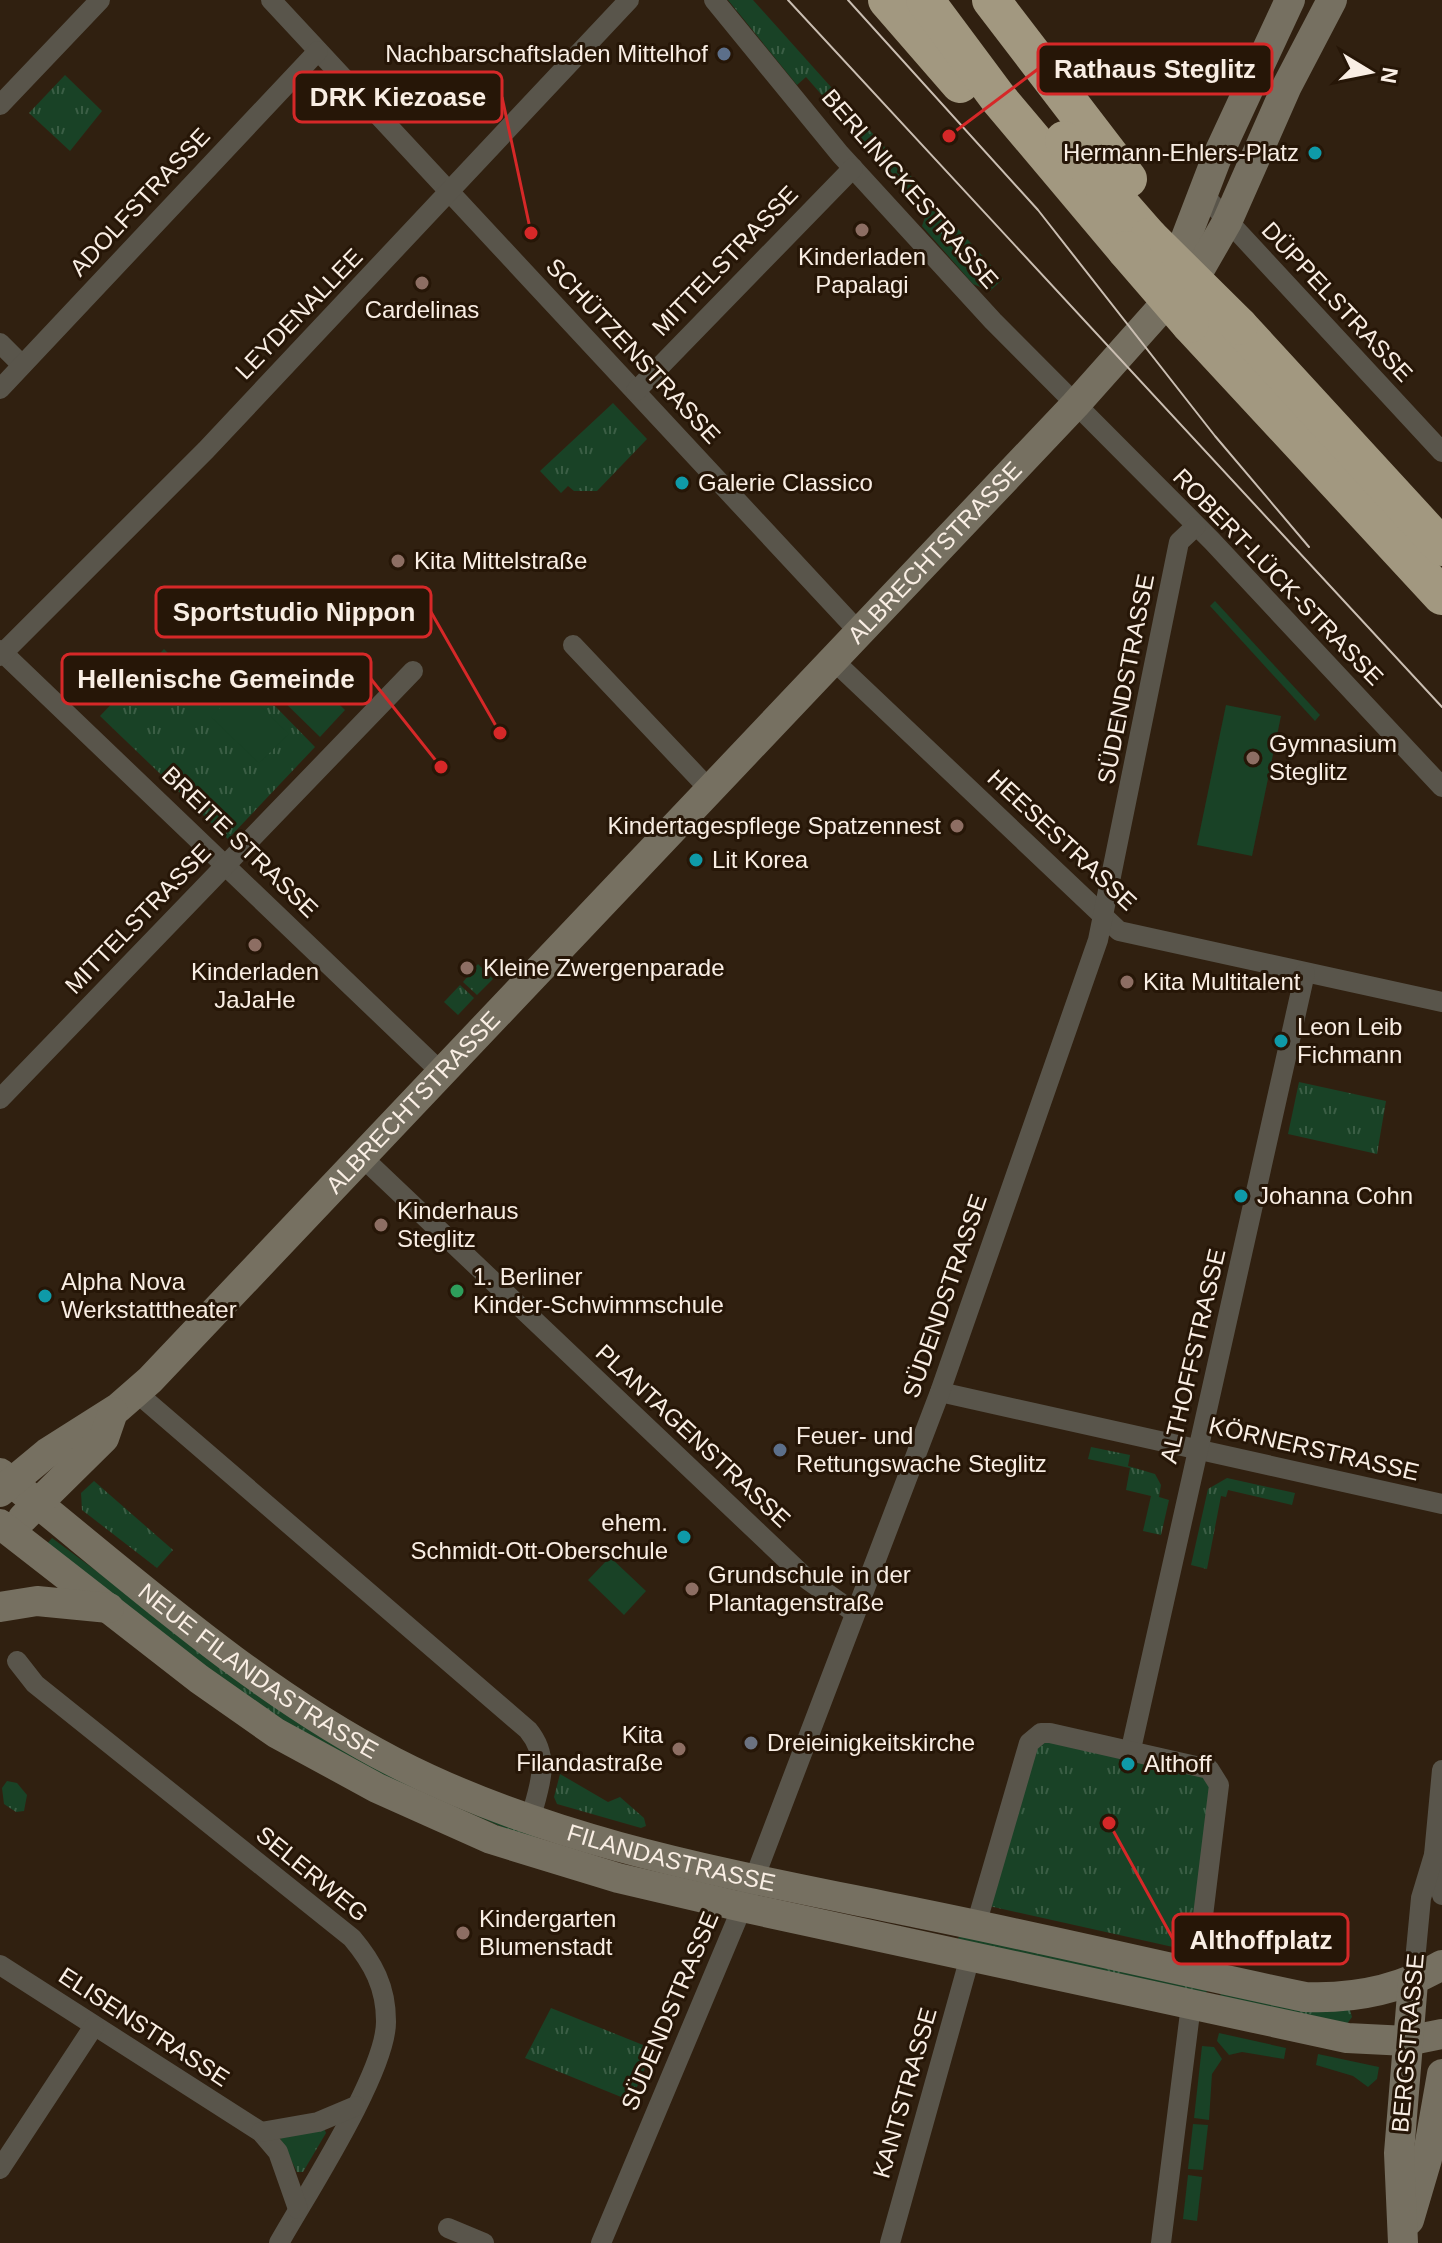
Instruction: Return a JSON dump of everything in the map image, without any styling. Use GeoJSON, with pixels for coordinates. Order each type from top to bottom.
{"type":"FeatureCollection","features":[{"type":"Feature","properties":{"kind":"highway"},"geometry":{"type":"LineString","coordinates":[[887,0],[910,31],[1028,157],[1096,218]]}},
{"type":"Feature","properties":{"kind":"highway"},"geometry":{"type":"LineString","coordinates":[[925,0],[998,98],[1096,218],[1442,596]]}},
{"type":"Feature","properties":{"kind":"highway"},"geometry":{"type":"LineString","coordinates":[[953,0],[1059,135],[1149,237],[1239,326],[1442,547]]}},
{"type":"Feature","properties":{"kind":"highway"},"geometry":{"type":"LineString","coordinates":[[991,0],[1216,287],[1239,326]]}},
{"type":"Feature","properties":{"kind":"main road","name":"ALBRECHTSTRASSE"},"geometry":{"type":"LineString","coordinates":[[1157,313],[1255,69],[1290,0]]}},
{"type":"Feature","properties":{"kind":"main road","name":"ALBRECHTSTRASSE"},"geometry":{"type":"LineString","coordinates":[[4,1482],[113,1412],[137,1393],[1075,405],[1157,313],[1193,281],[1227,222],[1287,86],[1332,0]]}},
{"type":"Feature","properties":{"kind":"main road","name":"ALBRECHTSTRASSE"},"geometry":{"type":"LineString","coordinates":[[3,1532],[37,1504],[104,1438],[113,1412]]}},
{"type":"Feature","properties":{"kind":"main road","name":"NEUE FILANDASTRASSE"},"geometry":{"type":"LineString","coordinates":[[4,1482],[37,1504],[160,1604],[297,1703],[393,1761],[530,1820]]}},
{"type":"Feature","properties":{"kind":"main road","name":"NEUE FILANDASTRASSE"},"geometry":{"type":"LineString","coordinates":[[3,1532],[276,1733],[377,1788],[491,1839]]}},
{"type":"Feature","properties":{"kind":"main road"},"geometry":{"type":"LineString","coordinates":[[0,1607],[37,1601],[109,1608]]}},
{"type":"Feature","properties":{"kind":"main road","name":"FILANDASTRASSE"},"geometry":{"type":"LineString","coordinates":[[530,1820],[643,1854],[1305,1997],[1352,1995],[1413,1982],[1442,1965]]}},
{"type":"Feature","properties":{"kind":"main road","name":"FILANDASTRASSE"},"geometry":{"type":"LineString","coordinates":[[491,1839],[618,1878],[742,1907],[1347,2038],[1407,2041],[1442,2034]]}},
{"type":"Feature","properties":{"kind":"main road","name":"BERGSTRASSE"},"geometry":{"type":"LineString","coordinates":[[1403,2238],[1399,2153],[1413,1982]]}},
{"type":"Feature","properties":{"kind":"main road"},"geometry":{"type":"LineString","coordinates":[[1347,2038],[1358,2017],[1352,1995]]}},
{"type":"Feature","properties":{"kind":"main road","name":"BERGSTRASSE"},"geometry":{"type":"LineString","coordinates":[[1403,2238],[1424,2173],[1442,2074]]}},
{"type":"Feature","properties":{"kind":"street"},"geometry":{"type":"LineString","coordinates":[[0,105],[100,0]]}},
{"type":"Feature","properties":{"kind":"street","name":"SCHÜTZENSTRASSE"},"geometry":{"type":"LineString","coordinates":[[271,0],[859,632]]}},
{"type":"Feature","properties":{"kind":"street","name":"LEYDENALLEE"},"geometry":{"type":"LineString","coordinates":[[1,653],[206,450],[629,0]]}},
{"type":"Feature","properties":{"kind":"street","name":"BERLINICKESTRASSE"},"geometry":{"type":"LineString","coordinates":[[714,0],[853,168],[1075,405]]}},
{"type":"Feature","properties":{"kind":"street","name":"ADOLFSTRASSE"},"geometry":{"type":"LineString","coordinates":[[0,389],[318,51]]}},
{"type":"Feature","properties":{"kind":"street","name":"MITTELSTRASSE"},"geometry":{"type":"LineString","coordinates":[[636,391],[853,168]]}},
{"type":"Feature","properties":{"kind":"street","name":"DÜPPELSTRASSE"},"geometry":{"type":"LineString","coordinates":[[1198,206],[1227,222],[1442,452]]}},
{"type":"Feature","properties":{"kind":"street"},"geometry":{"type":"LineString","coordinates":[[0,343],[22,365]]}},
{"type":"Feature","properties":{"kind":"street","name":"ROBERT-LÜCK-STRASSE"},"geometry":{"type":"LineString","coordinates":[[1075,405],[1196,526],[1442,787]]}},
{"type":"Feature","properties":{"kind":"street","name":"SÜDENDSTRASSE"},"geometry":{"type":"LineString","coordinates":[[601,2243],[754,1879],[940,1392],[1105,917],[1179,542],[1196,526]]}},
{"type":"Feature","properties":{"kind":"street"},"geometry":{"type":"LineString","coordinates":[[573,645],[710,790]]}},
{"type":"Feature","properties":{"kind":"street","name":"BREITE STRASSE"},"geometry":{"type":"LineString","coordinates":[[1,653],[442,1073]]}},
{"type":"Feature","properties":{"kind":"street","name":"HEESESTRASSE"},"geometry":{"type":"LineString","coordinates":[[833,660],[1127,935],[1442,1002]]}},
{"type":"Feature","properties":{"kind":"street","name":"MITTELSTRASSE"},"geometry":{"type":"LineString","coordinates":[[0,1099],[413,671]]}},
{"type":"Feature","properties":{"kind":"street","name":"ALTHOFFSTRASSE"},"geometry":{"type":"LineString","coordinates":[[1131,1749],[1305,973]]}},
{"type":"Feature","properties":{"kind":"street","name":"PLANTAGENSTRASSE"},"geometry":{"type":"LineString","coordinates":[[362,1157],[808,1580],[855,1613]]}},
{"type":"Feature","properties":{"kind":"street","name":"KÖRNERSTRASSE"},"geometry":{"type":"LineString","coordinates":[[940,1392],[1442,1504]]}},
{"type":"Feature","properties":{"kind":"street"},"geometry":{"type":"LineString","coordinates":[[137,1393],[528,1730],[539,1745],[544,1761],[530,1820]]}},
{"type":"Feature","properties":{"kind":"street","name":"SELERWEG"},"geometry":{"type":"LineString","coordinates":[[17,1661],[35,1684],[352,1938],[373,1964],[384,1994],[387,2024],[376,2067],[279,2243]]}},
{"type":"Feature","properties":{"kind":"street"},"geometry":{"type":"LineString","coordinates":[[976,1925],[1029,1743],[1041,1733],[1050,1733],[1131,1749],[1209,1769],[1219,1785],[1196,1973]]}},
{"type":"Feature","properties":{"kind":"street","name":"BERGSTRASSE"},"geometry":{"type":"LineString","coordinates":[[1413,1982],[1421,1898],[1434,1855],[1442,1779]]}},
{"type":"Feature","properties":{"kind":"street","name":"BERGSTRASSE"},"geometry":{"type":"LineString","coordinates":[[1434,1855],[1442,1895]]}},
{"type":"Feature","properties":{"kind":"street","name":"KANTSTRASSE"},"geometry":{"type":"LineString","coordinates":[[890,2243],[970,1957]]}},
{"type":"Feature","properties":{"kind":"street","name":"ELISENSTRASSE"},"geometry":{"type":"LineString","coordinates":[[0,1965],[261,2132],[278,2152],[298,2209]]}},
{"type":"Feature","properties":{"kind":"street"},"geometry":{"type":"LineString","coordinates":[[1161,2243],[1191,2005]]}},
{"type":"Feature","properties":{"kind":"street"},"geometry":{"type":"LineString","coordinates":[[0,2169],[94,2026]]}},
{"type":"Feature","properties":{"kind":"street"},"geometry":{"type":"LineString","coordinates":[[261,2132],[309,2125],[356,2106]]}},
{"type":"Feature","properties":{"kind":"street"},"geometry":{"type":"LineString","coordinates":[[448,2228],[484,2243]]}},
{"type":"Feature","properties":{"kind":"green space"},"geometry":{"type":"Polygon","coordinates":[[[728,0],[753,0],[1003,279],[990,291],[973,284],[922,226],[926,214],[806,77],[797,85],[728,0]]]}},
{"type":"Feature","properties":{"kind":"green space"},"geometry":{"type":"Polygon","coordinates":[[[65,75],[102,111],[70,151],[29,113],[65,75]]]}},
{"type":"Feature","properties":{"kind":"green space"},"geometry":{"type":"Polygon","coordinates":[[[613,403],[647,439],[597,491],[574,491],[568,486],[561,493],[540,471],[613,403]]]}},
{"type":"Feature","properties":{"kind":"green space"},"geometry":{"type":"Polygon","coordinates":[[[1215,601],[1320,715],[1315,721],[1210,606],[1215,601]]]}},
{"type":"Feature","properties":{"kind":"green space"},"geometry":{"type":"Polygon","coordinates":[[[164,649],[207,692],[236,666],[315,747],[228,839],[100,716],[164,649]]]}},
{"type":"Feature","properties":{"kind":"green space"},"geometry":{"type":"Polygon","coordinates":[[[302,668],[345,710],[320,737],[277,695],[302,668]]]}},
{"type":"Feature","properties":{"kind":"green space"},"geometry":{"type":"Polygon","coordinates":[[[241,687],[289,734],[259,763],[211,717],[241,687]]]}},
{"type":"Feature","properties":{"kind":"green space"},"geometry":{"type":"Polygon","coordinates":[[[1226,705],[1281,716],[1252,856],[1197,845],[1226,705]]]}},
{"type":"Feature","properties":{"kind":"green space"},"geometry":{"type":"Polygon","coordinates":[[[478,964],[493,979],[477,995],[463,982],[478,964]]]}},
{"type":"Feature","properties":{"kind":"green space"},"geometry":{"type":"Polygon","coordinates":[[[460,985],[474,998],[458,1015],[444,1002],[460,985]]]}},
{"type":"Feature","properties":{"kind":"green space"},"geometry":{"type":"Polygon","coordinates":[[[1299,1082],[1386,1101],[1377,1154],[1288,1134],[1299,1082]]]}},
{"type":"Feature","properties":{"kind":"green space"},"geometry":{"type":"Polygon","coordinates":[[[1091,1447],[1130,1455],[1128,1466],[1155,1474],[1161,1485],[1159,1497],[1169,1500],[1161,1535],[1143,1531],[1151,1496],[1126,1490],[1130,1468],[1088,1459],[1091,1447]]]}},
{"type":"Feature","properties":{"kind":"green space"},"geometry":{"type":"Polygon","coordinates":[[[1227,1478],[1295,1493],[1292,1505],[1228,1490],[1226,1497],[1221,1496],[1207,1569],[1191,1565],[1208,1489],[1227,1478]]]}},
{"type":"Feature","properties":{"kind":"green space"},"geometry":{"type":"Polygon","coordinates":[[[94,1481],[173,1550],[157,1568],[82,1510],[81,1493],[94,1481]]]}},
{"type":"Feature","properties":{"kind":"green space"},"geometry":{"type":"Polygon","coordinates":[[[52,1538],[106,1578],[539,1832],[536,1842],[342,1757],[245,1697],[46,1545],[52,1538]]]}},
{"type":"Feature","properties":{"kind":"green space"},"geometry":{"type":"Polygon","coordinates":[[[610,1557],[646,1591],[624,1615],[588,1580],[610,1557]]]}},
{"type":"Feature","properties":{"kind":"green space"},"geometry":{"type":"Polygon","coordinates":[[[1040,1739],[1201,1772],[1211,1789],[1191,1951],[989,1906],[1040,1739]]]}},
{"type":"Feature","properties":{"kind":"green space"},"geometry":{"type":"Polygon","coordinates":[[[560,1774],[608,1802],[620,1797],[644,1818],[646,1826],[641,1828],[557,1804],[554,1797],[560,1774]]]}},
{"type":"Feature","properties":{"kind":"green space"},"geometry":{"type":"Polygon","coordinates":[[[7,1781],[17,1783],[27,1795],[24,1811],[16,1812],[4,1804],[2,1788],[7,1781]]]}},
{"type":"Feature","properties":{"kind":"green space"},"geometry":{"type":"Polygon","coordinates":[[[960,1934],[1207,1990],[1206,1994],[958,1939],[960,1934]]]}},
{"type":"Feature","properties":{"kind":"green space"},"geometry":{"type":"Polygon","coordinates":[[[1221,1992],[1350,2010],[1352,2017],[1347,2024],[1220,1997],[1221,1992]]]}},
{"type":"Feature","properties":{"kind":"green space"},"geometry":{"type":"Polygon","coordinates":[[[551,2008],[653,2049],[643,2065],[645,2068],[631,2101],[525,2058],[551,2008]]]}},
{"type":"Feature","properties":{"kind":"green space"},"geometry":{"type":"Polygon","coordinates":[[[1219,2033],[1286,2048],[1284,2059],[1242,2052],[1229,2055],[1217,2041],[1219,2033]]]}},
{"type":"Feature","properties":{"kind":"green space"},"geometry":{"type":"Polygon","coordinates":[[[1202,2046],[1214,2047],[1222,2059],[1212,2074],[1209,2120],[1194,2118],[1202,2046]]]}},
{"type":"Feature","properties":{"kind":"green space"},"geometry":{"type":"Polygon","coordinates":[[[1318,2054],[1379,2067],[1377,2079],[1368,2087],[1353,2076],[1316,2065],[1318,2054]]]}},
{"type":"Feature","properties":{"kind":"green space"},"geometry":{"type":"Polygon","coordinates":[[[1193,2124],[1208,2125],[1203,2170],[1188,2169],[1193,2124]]]}},
{"type":"Feature","properties":{"kind":"green space"},"geometry":{"type":"Polygon","coordinates":[[[324,2128],[326,2133],[303,2172],[297,2172],[280,2138],[324,2128]]]}},
{"type":"Feature","properties":{"kind":"green space"},"geometry":{"type":"Polygon","coordinates":[[[1188,2175],[1202,2177],[1197,2221],[1183,2219],[1188,2175]]]}},
{"type":"Feature","properties":{"kind":"tram line"},"geometry":{"type":"LineString","coordinates":[[788,0],[1442,707]]}},
{"type":"Feature","properties":{"kind":"tram line"},"geometry":{"type":"LineString","coordinates":[[848,0],[1038,210],[1215,436],[1309,547]]}},
{"type":"Feature","properties":{"kind":"place","name":"Nachbarschaftsladen Mittelhof"},"geometry":{"type":"Point","coordinates":[724,54]}},
{"type":"Feature","properties":{"kind":"place","name":"Rathaus Steglitz"},"geometry":{"type":"Point","coordinates":[949,136]}},
{"type":"Feature","properties":{"kind":"place","name":"Hermann-Ehlers-Platz"},"geometry":{"type":"Point","coordinates":[1315,153]}},
{"type":"Feature","properties":{"kind":"place","name":"Kinderladen Papalagi"},"geometry":{"type":"Point","coordinates":[862,230]}},
{"type":"Feature","properties":{"kind":"place","name":"DRK Kiezoase"},"geometry":{"type":"Point","coordinates":[531,233]}},
{"type":"Feature","properties":{"kind":"place","name":"Cardelinas"},"geometry":{"type":"Point","coordinates":[422,283]}},
{"type":"Feature","properties":{"kind":"place","name":"Galerie Classico"},"geometry":{"type":"Point","coordinates":[682,483]}},
{"type":"Feature","properties":{"kind":"place","name":"Kita Mittelstraße"},"geometry":{"type":"Point","coordinates":[398,561]}},
{"type":"Feature","properties":{"kind":"place","name":"Sportstudio Nippon"},"geometry":{"type":"Point","coordinates":[500,733]}},
{"type":"Feature","properties":{"kind":"place","name":"Gymnasium Steglitz"},"geometry":{"type":"Point","coordinates":[1253,758]}},
{"type":"Feature","properties":{"kind":"place","name":"Hellenische Gemeinde"},"geometry":{"type":"Point","coordinates":[441,767]}},
{"type":"Feature","properties":{"kind":"place","name":"Kindertagespflege Spatzennest"},"geometry":{"type":"Point","coordinates":[957,826]}},
{"type":"Feature","properties":{"kind":"place","name":"Lit Korea"},"geometry":{"type":"Point","coordinates":[696,860]}},
{"type":"Feature","properties":{"kind":"place","name":"Kinderladen JaJaHe"},"geometry":{"type":"Point","coordinates":[255,945]}},
{"type":"Feature","properties":{"kind":"place","name":"Kleine Zwergenparade"},"geometry":{"type":"Point","coordinates":[467,968]}},
{"type":"Feature","properties":{"kind":"place","name":"Kita Multitalent"},"geometry":{"type":"Point","coordinates":[1127,982]}},
{"type":"Feature","properties":{"kind":"place","name":"Leon Leib Fichmann"},"geometry":{"type":"Point","coordinates":[1281,1041]}},
{"type":"Feature","properties":{"kind":"place","name":"Johanna Cohn"},"geometry":{"type":"Point","coordinates":[1241,1196]}},
{"type":"Feature","properties":{"kind":"place","name":"Kinderhaus Steglitz"},"geometry":{"type":"Point","coordinates":[381,1225]}},
{"type":"Feature","properties":{"kind":"place","name":"1. Berliner Kinder-Schwimmschule"},"geometry":{"type":"Point","coordinates":[457,1291]}},
{"type":"Feature","properties":{"kind":"place","name":"Alpha Nova Werkstatttheater"},"geometry":{"type":"Point","coordinates":[45,1296]}},
{"type":"Feature","properties":{"kind":"place","name":"Feuer- und Rettungswache Steglitz"},"geometry":{"type":"Point","coordinates":[780,1450]}},
{"type":"Feature","properties":{"kind":"place","name":"ehem. Schmidt-Ott-Oberschule"},"geometry":{"type":"Point","coordinates":[684,1537]}},
{"type":"Feature","properties":{"kind":"place","name":"Grundschule in der Plantagenstraße"},"geometry":{"type":"Point","coordinates":[692,1589]}},
{"type":"Feature","properties":{"kind":"place","name":"Dreieinigkeitskirche"},"geometry":{"type":"Point","coordinates":[751,1743]}},
{"type":"Feature","properties":{"kind":"place","name":"Kita Filandastraße"},"geometry":{"type":"Point","coordinates":[679,1749]}},
{"type":"Feature","properties":{"kind":"place","name":"Althoff"},"geometry":{"type":"Point","coordinates":[1128,1764]}},
{"type":"Feature","properties":{"kind":"place","name":"Althoffplatz"},"geometry":{"type":"Point","coordinates":[1109,1823]}},
{"type":"Feature","properties":{"kind":"place","name":"Kindergarten Blumenstadt"},"geometry":{"type":"Point","coordinates":[463,1933]}}]}
